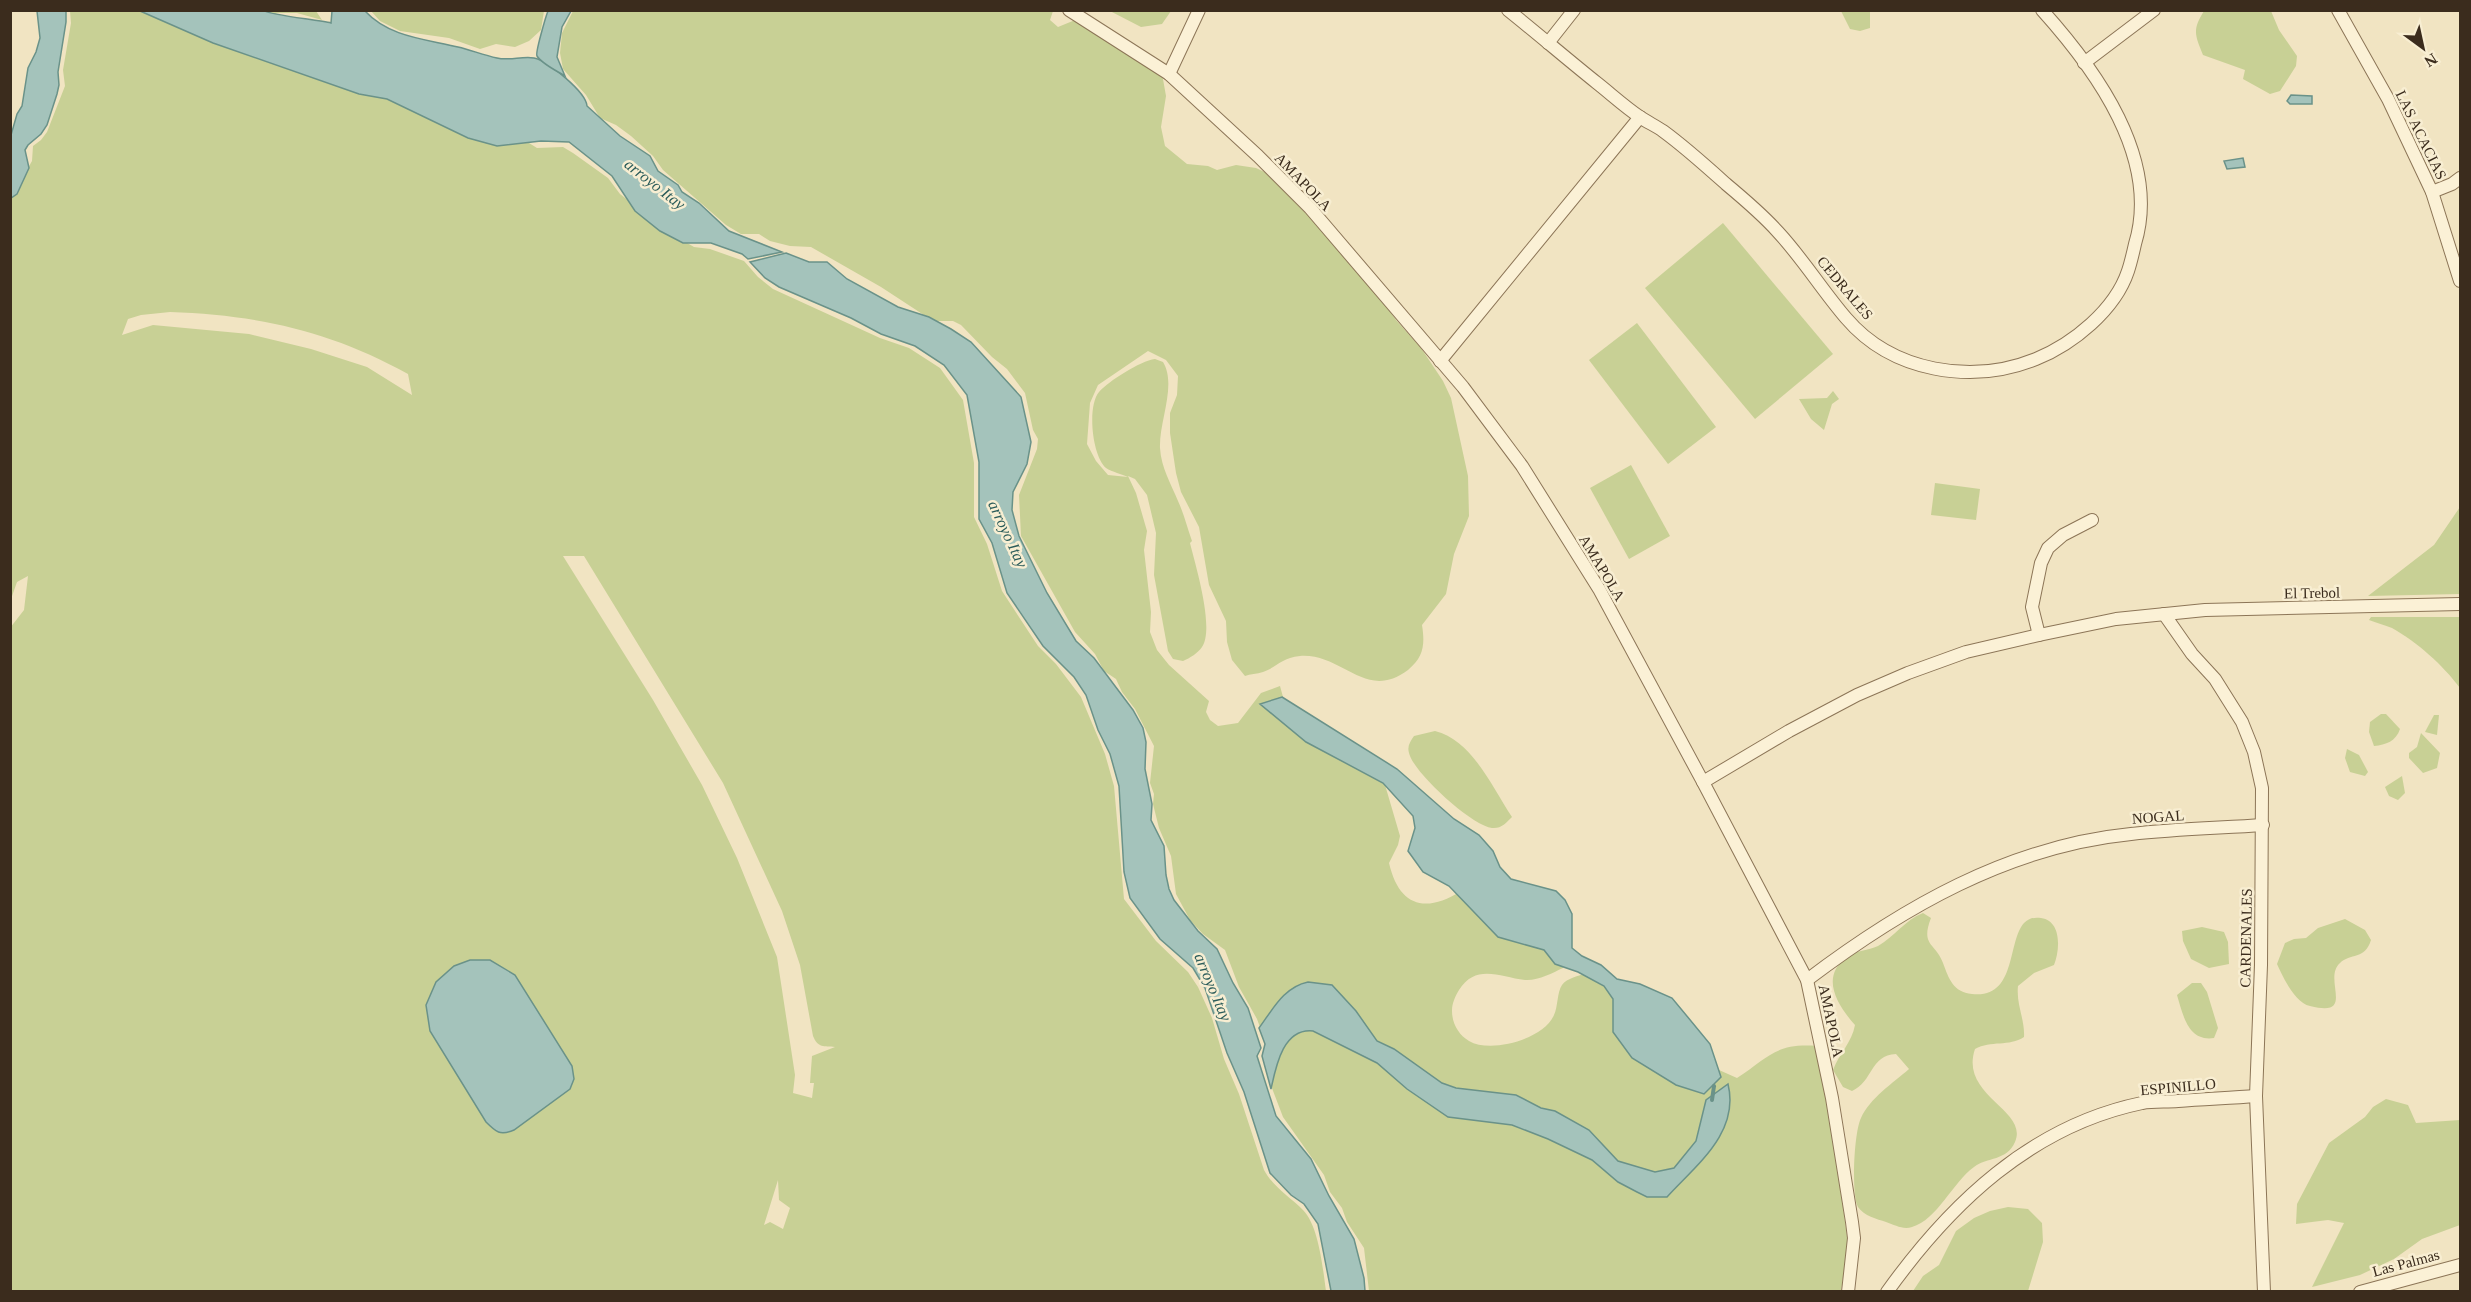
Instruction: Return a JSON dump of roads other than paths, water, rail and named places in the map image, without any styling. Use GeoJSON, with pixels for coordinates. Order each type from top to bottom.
{"type":"FeatureCollection","features":[{"type":"Feature","properties":{"kind":"street","name":"AMAPOLA"},"geometry":{"type":"LineString","coordinates":[[1069,10],[1169,74],[1258,156],[1310,208],[1493,426],[1599,589],[1807,980],[1832,1098],[1852,1222],[1854,1238],[1848,1292]]}},
{"type":"Feature","properties":{"kind":"street"},"geometry":{"type":"LineString","coordinates":[[1169,74],[1199,10]]}},
{"type":"Feature","properties":{"kind":"street","name":"CEDRALES"},"geometry":{"type":"LineString","coordinates":[[1508,10],[1640,117],[1677,142],[1765,218],[1847,319],[1863,333],[1902,358],[1957,373],[1988,372],[2025,364],[2053,352],[2081,334],[2104,311],[2128,272],[2140,229],[2141,203],[2136,168],[2127,138],[2084,63],[2042,10]]}},
{"type":"Feature","properties":{"kind":"street"},"geometry":{"type":"LineString","coordinates":[[1548,43],[1574,10]]}},
{"type":"Feature","properties":{"kind":"street"},"geometry":{"type":"LineString","coordinates":[[2084,63],[2154,10]]}},
{"type":"Feature","properties":{"kind":"street","name":"LAS ACACIAS"},"geometry":{"type":"LineString","coordinates":[[2338,10],[2388,99],[2432,192],[2460,281]]}},
{"type":"Feature","properties":{"kind":"street"},"geometry":{"type":"LineString","coordinates":[[1440,361],[1640,117]]}},
{"type":"Feature","properties":{"kind":"street"},"geometry":{"type":"LineString","coordinates":[[2432,192],[2460,178]]}},
{"type":"Feature","properties":{"kind":"street"},"geometry":{"type":"LineString","coordinates":[[2039,635],[2032,607],[2041,563],[2048,548],[2063,535],[2092,520]]}},
{"type":"Feature","properties":{"kind":"street","name":"El Trebol"},"geometry":{"type":"LineString","coordinates":[[1703,782],[1789,731],[1857,695],[1966,652],[2116,619],[2205,610],[2460,604]]}},
{"type":"Feature","properties":{"kind":"street","name":"CARDENALES"},"geometry":{"type":"LineString","coordinates":[[2164,614],[2192,654],[2215,679],[2242,722],[2254,752],[2262,788],[2261,964],[2256,1096],[2264,1292]]}},
{"type":"Feature","properties":{"kind":"street","name":"NOGAL"},"geometry":{"type":"LineString","coordinates":[[1807,980],[1883,926],[1986,871],[2057,848],[2130,834],[2263,825]]}},
{"type":"Feature","properties":{"kind":"street","name":"ESPINILLO"},"geometry":{"type":"LineString","coordinates":[[1887,1292],[1931,1234],[1967,1196],[1999,1168],[2070,1128],[2108,1113],[2143,1103],[2256,1096]]}},
{"type":"Feature","properties":{"kind":"street","name":"Las Palmas"},"geometry":{"type":"LineString","coordinates":[[2360,1292],[2460,1265]]}},
{"type":"Feature","properties":{"kind":"water"},"geometry":{"type":"Polygon","coordinates":[[[37,11],[66,11],[58,72],[59,85],[47,125],[25,150],[29,168],[17,194],[11,198],[11,135],[17,114],[22,106],[28,68],[40,38],[37,11]]]}},
{"type":"Feature","properties":{"kind":"water","name":"arroyo Itay"},"geometry":{"type":"Polygon","coordinates":[[[140,11],[265,11],[331,23],[332,11],[365,11],[385,26],[408,36],[497,58],[540,60],[573,85],[587,106],[620,136],[650,156],[658,171],[678,185],[682,192],[699,203],[729,231],[782,252],[748,259],[742,254],[711,243],[683,243],[660,231],[635,211],[612,176],[569,142],[541,141],[497,146],[468,138],[387,99],[359,94],[213,43],[140,11]]]}},
{"type":"Feature","properties":{"kind":"water"},"geometry":{"type":"Polygon","coordinates":[[[548,11],[571,11],[562,27],[557,57],[565,76],[546,65],[537,56],[548,11]]]}},
{"type":"Feature","properties":{"kind":"water"},"geometry":{"type":"Polygon","coordinates":[[[2291,95],[2312,96],[2312,104],[2290,104],[2287,101],[2291,95]]]}},
{"type":"Feature","properties":{"kind":"water"},"geometry":{"type":"Polygon","coordinates":[[[2243,158],[2245,167],[2227,169],[2224,161],[2243,158]]]}},
{"type":"Feature","properties":{"kind":"water","name":"arroyo Itay"},"geometry":{"type":"Polygon","coordinates":[[[786,253],[809,262],[827,262],[847,279],[898,307],[929,317],[951,329],[971,342],[1021,397],[1031,442],[1027,464],[1013,492],[1012,510],[1019,536],[1047,593],[1076,641],[1094,658],[1133,710],[1143,728],[1146,742],[1145,769],[1152,804],[1151,820],[1164,846],[1169,889],[1174,900],[1198,931],[1217,949],[1248,1008],[1261,1048],[1257,1056],[1276,1116],[1311,1159],[1354,1239],[1365,1291],[1331,1291],[1318,1224],[1304,1204],[1291,1195],[1270,1173],[1244,1092],[1227,1053],[1205,988],[1193,968],[1160,939],[1130,898],[1124,872],[1119,786],[1110,754],[1098,730],[1086,695],[1074,677],[1043,646],[1007,593],[992,543],[979,519],[979,462],[967,395],[944,365],[915,346],[881,334],[851,318],[779,287],[765,278],[750,262],[786,253]]]}},
{"type":"Feature","properties":{"kind":"water"},"geometry":{"type":"Polygon","coordinates":[[[1282,697],[1397,769],[1454,819],[1479,835],[1493,851],[1500,867],[1511,879],[1556,891],[1565,900],[1572,914],[1572,948],[1582,956],[1601,965],[1617,979],[1640,984],[1672,998],[1710,1044],[1721,1077],[1704,1094],[1676,1085],[1632,1058],[1613,1032],[1613,999],[1604,986],[1578,972],[1555,964],[1544,950],[1498,937],[1449,886],[1423,872],[1408,851],[1415,828],[1413,816],[1383,783],[1306,742],[1260,704],[1282,697]]]}},
{"type":"Feature","properties":{"kind":"water"},"geometry":{"type":"Polygon","coordinates":[[[470,960],[490,960],[515,975],[572,1066],[574,1079],[570,1089],[514,1130],[505,1133],[496,1131],[486,1122],[430,1031],[426,1005],[436,982],[454,966],[470,960]]]}},
{"type":"Feature","properties":{"kind":"water"},"geometry":{"type":"Polygon","coordinates":[[[1308,982],[1332,985],[1356,1011],[1377,1041],[1394,1049],[1442,1083],[1456,1088],[1516,1095],[1541,1108],[1555,1111],[1589,1130],[1618,1161],[1655,1172],[1674,1168],[1696,1141],[1706,1100],[1728,1084],[1730,1102],[1728,1118],[1713,1147],[1667,1197],[1647,1197],[1618,1182],[1592,1160],[1548,1139],[1512,1125],[1448,1117],[1407,1089],[1377,1063],[1313,1031],[1303,1032],[1288,1042],[1275,1070],[1271,1089],[1262,1056],[1265,1044],[1259,1028],[1274,1006],[1286,994],[1308,982]]]}},
{"type":"Feature","properties":{"kind":"waterway"},"geometry":{"type":"LineString","coordinates":[[1712,1100],[1714,1086]]}}]}
